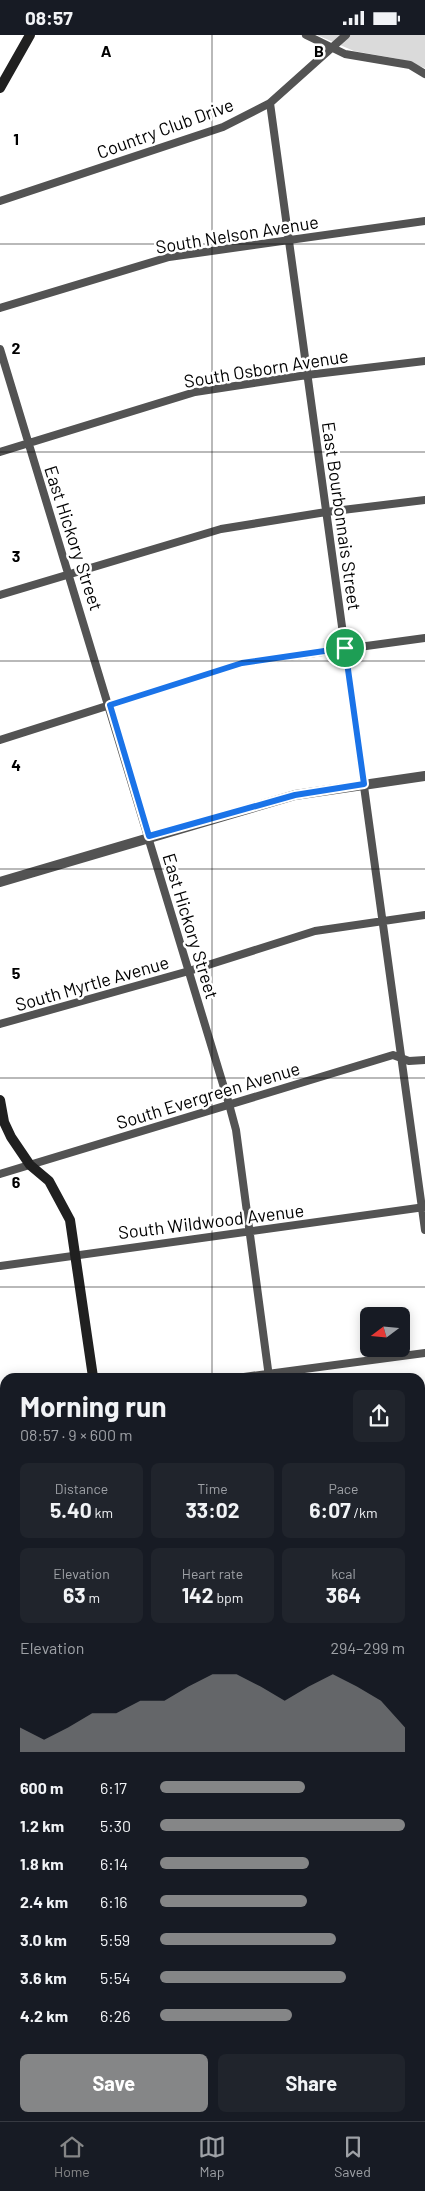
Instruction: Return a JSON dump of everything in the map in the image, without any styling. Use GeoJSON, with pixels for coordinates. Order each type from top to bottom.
{"type":"FeatureCollection","features":[{"type":"Feature","properties":{"kind":"main road"},"geometry":{"type":"LineString","coordinates":[[0,88],[30,35]]}},
{"type":"Feature","properties":{"kind":"main road"},"geometry":{"type":"LineString","coordinates":[[0,1100],[4,1122],[11,1137],[30,1165],[49,1181],[70,1220],[92,1373]]}},
{"type":"Feature","properties":{"kind":"street"},"geometry":{"type":"LineString","coordinates":[[306,35],[345,54],[410,65],[425,74]]}},
{"type":"Feature","properties":{"kind":"street","name":"Country Club Drive"},"geometry":{"type":"LineString","coordinates":[[0,201],[223,127],[270,103],[333,49],[346,35]]}},
{"type":"Feature","properties":{"kind":"street","name":"East Bourbonnais Street"},"geometry":{"type":"LineString","coordinates":[[270,103],[425,1230]]}},
{"type":"Feature","properties":{"kind":"street","name":"South Nelson Avenue"},"geometry":{"type":"LineString","coordinates":[[0,308],[169,257],[425,221]]}},
{"type":"Feature","properties":{"kind":"street","name":"East Hickory Street"},"geometry":{"type":"LineString","coordinates":[[0,349],[110,705],[236,1130],[269,1373]]}},
{"type":"Feature","properties":{"kind":"street","name":"South Osborn Avenue"},"geometry":{"type":"LineString","coordinates":[[0,452],[194,392],[307,375],[425,361]]}},
{"type":"Feature","properties":{"kind":"street"},"geometry":{"type":"LineString","coordinates":[[0,595],[221,529],[326,512],[425,500]]}},
{"type":"Feature","properties":{"kind":"street"},"geometry":{"type":"LineString","coordinates":[[0,740],[242,663],[425,638]]}},
{"type":"Feature","properties":{"kind":"street"},"geometry":{"type":"LineString","coordinates":[[0,882],[149,836],[295,795],[425,776]]}},
{"type":"Feature","properties":{"kind":"street","name":"South Myrtle Avenue"},"geometry":{"type":"LineString","coordinates":[[0,1024],[189,971],[315,931],[425,915]]}},
{"type":"Feature","properties":{"kind":"street","name":"South Evergreen Avenue"},"geometry":{"type":"LineString","coordinates":[[0,1174],[392,1055],[401,1056],[409,1061],[425,1060]]}},
{"type":"Feature","properties":{"kind":"street","name":"South Wildwood Avenue"},"geometry":{"type":"LineString","coordinates":[[0,1266],[423,1207]]}},
{"type":"Feature","properties":{"kind":"street"},"geometry":{"type":"LineString","coordinates":[[289,1373],[425,1353]]}},
{"type":"Feature","properties":{"kind":"shaded area"},"geometry":{"type":"Polygon","coordinates":[[[317,35],[425,35],[425,68],[399,59],[354,51],[317,35]]]}},
{"type":"Feature","properties":{"kind":"route"},"geometry":{"type":"LineString","coordinates":[[345,648],[364,784],[295,795],[149,836],[110,705],[242,663],[345,648]]}}]}
